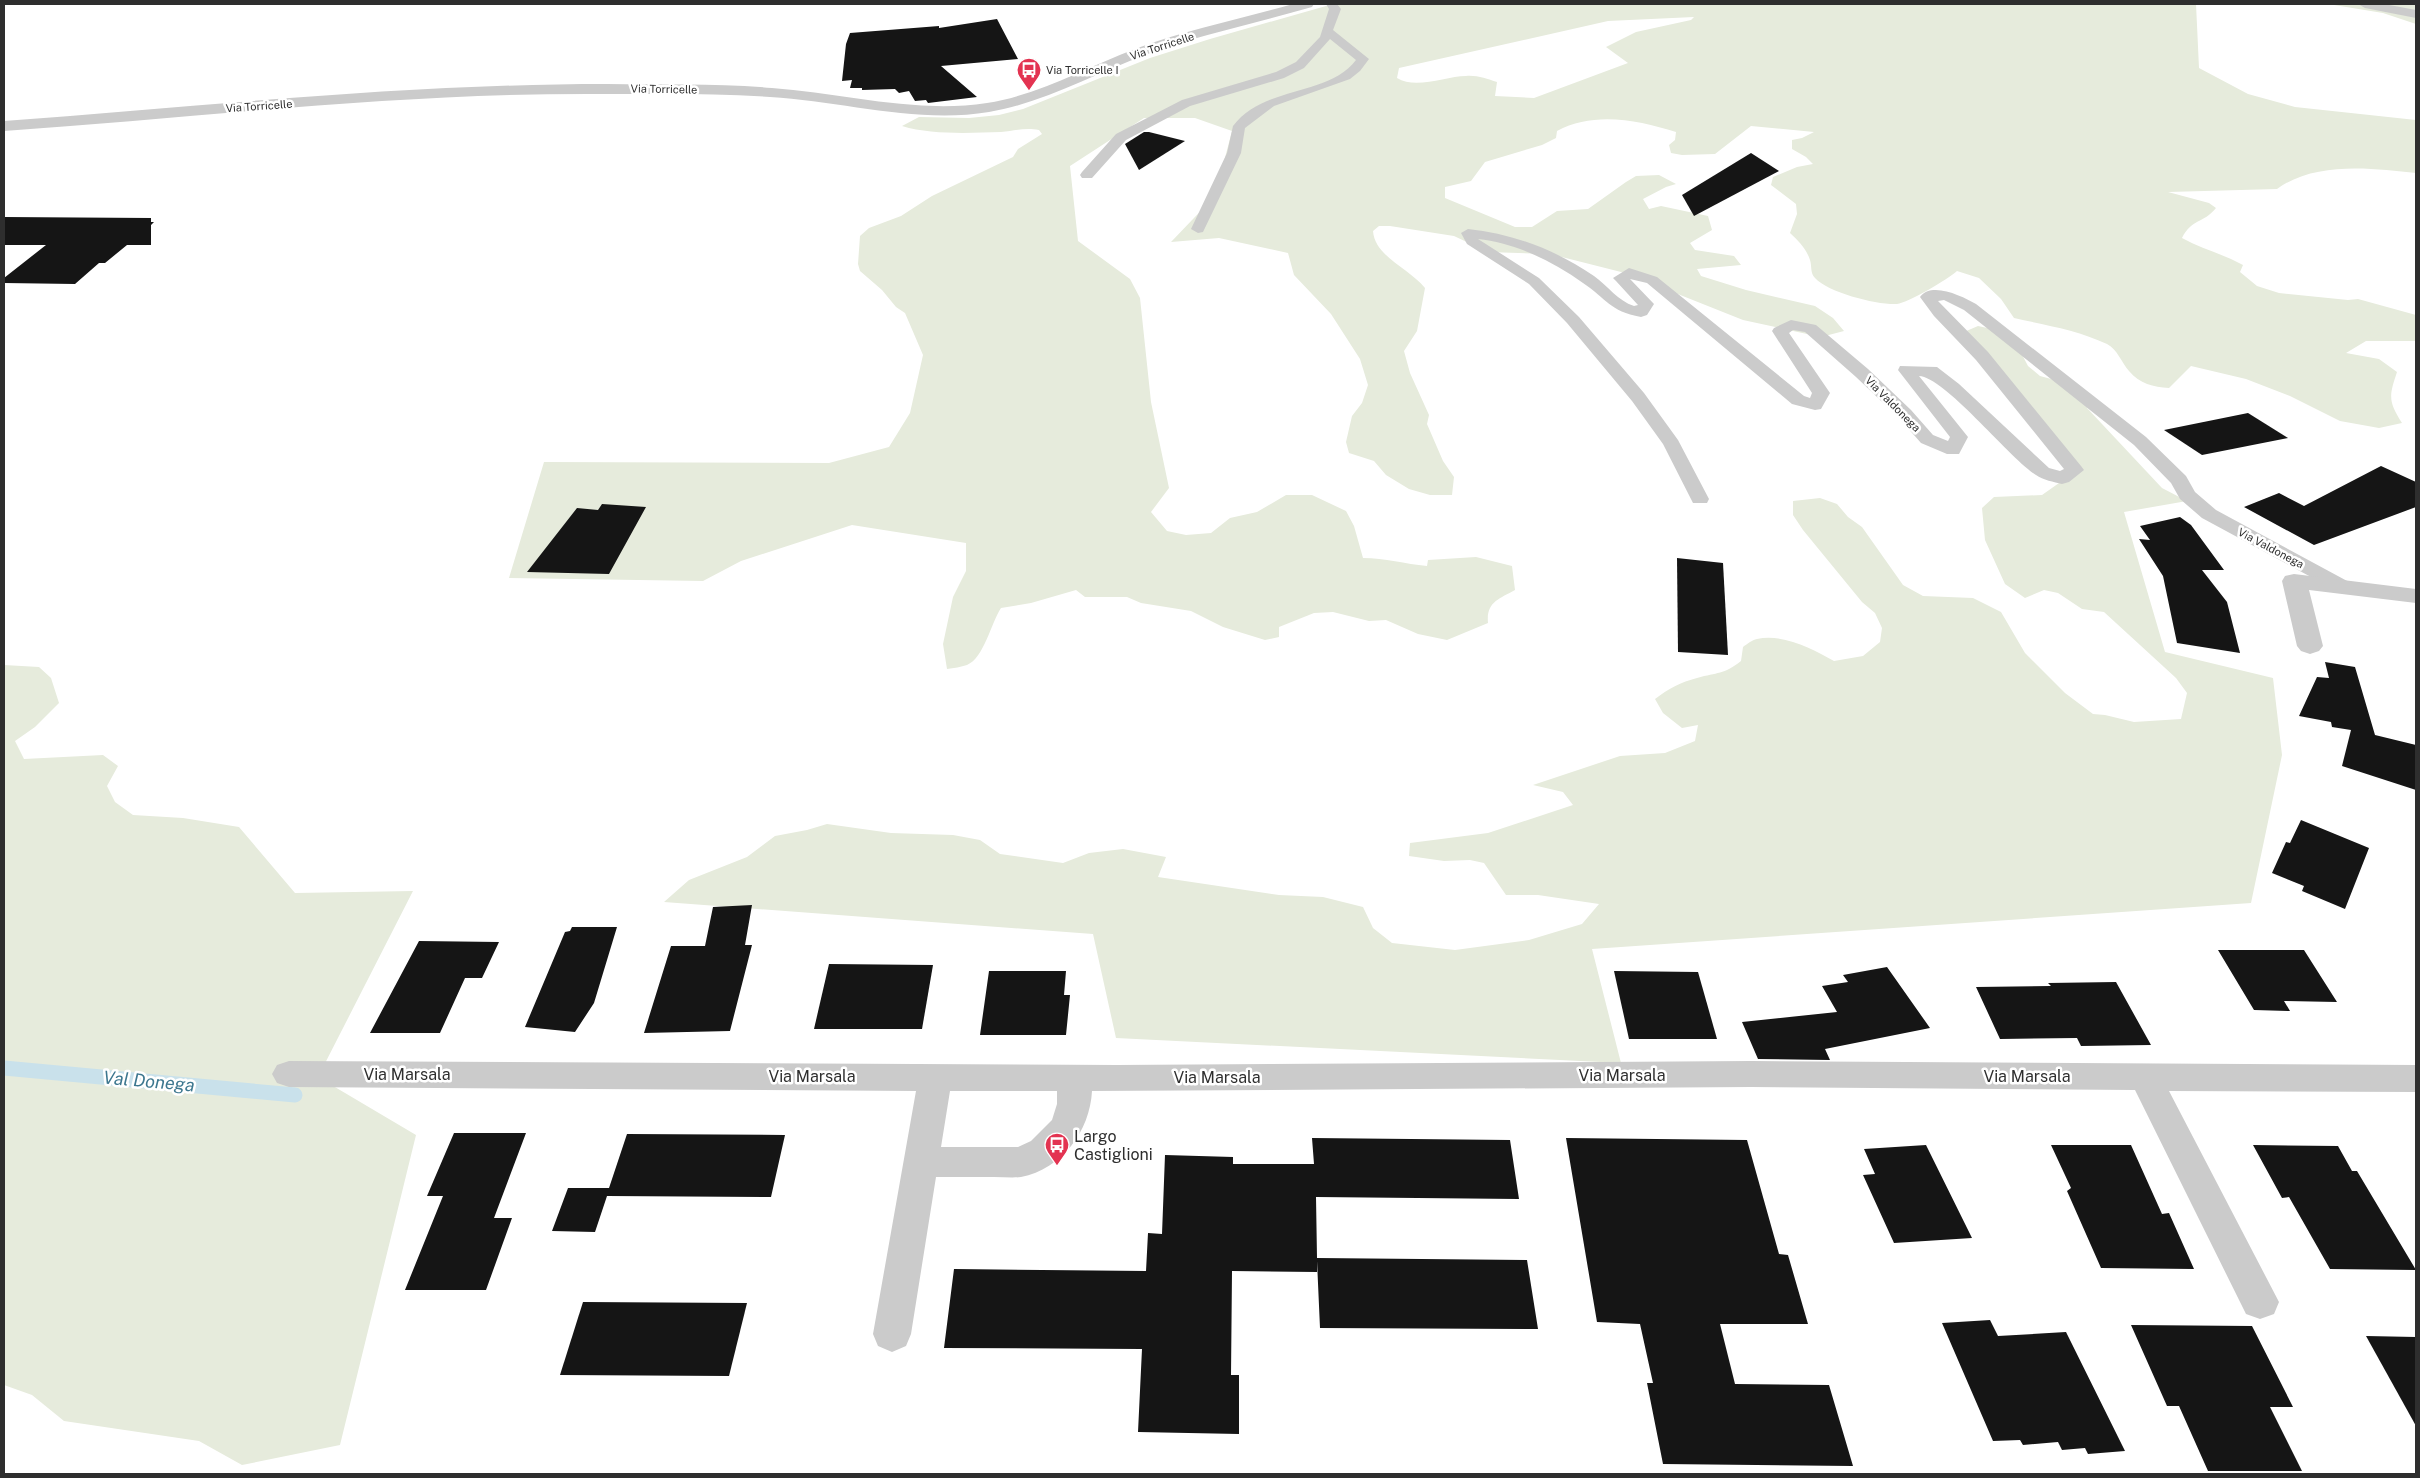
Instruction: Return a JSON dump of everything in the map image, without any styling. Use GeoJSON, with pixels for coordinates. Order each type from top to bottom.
{"type":"FeatureCollection","features":[{"type":"Feature","properties":{"kind":"street","name":"Via Torricelle"},"geometry":{"type":"LineString","coordinates":[[4,126],[360,98],[490,91],[596,89],[770,92],[918,110],[956,111],[990,107],[1026,98],[1143,51],[1307,4]]}},
{"type":"Feature","properties":{"kind":"street"},"geometry":{"type":"LineString","coordinates":[[2365,4],[2416,14]]}},
{"type":"Feature","properties":{"kind":"street","name":"Via Valdonega"},"geometry":{"type":"LineString","coordinates":[[2310,646],[2294,581],[2416,596]]}},
{"type":"Feature","properties":{"kind":"street","name":"Via Marsala"},"geometry":{"type":"LineString","coordinates":[[289,1074],[935,1077],[1741,1074],[2416,1079]]}},
{"type":"Feature","properties":{"kind":"street"},"geometry":{"type":"LineString","coordinates":[[2145,1076],[2260,1302]]}},
{"type":"Feature","properties":{"kind":"street"},"geometry":{"type":"LineString","coordinates":[[892,1334],[935,1077]]}},
{"type":"Feature","properties":{"kind":"street"},"geometry":{"type":"LineString","coordinates":[[921,1162],[1021,1162],[1044,1151],[1067,1127],[1074,1104],[1075,1077]]}},
{"type":"Feature","properties":{"kind":"lane"},"geometry":{"type":"LineString","coordinates":[[1088,175],[1121,137],[1186,103],[1280,75],[1300,65],[1325,38],[1336,9],[1332,4]]}},
{"type":"Feature","properties":{"kind":"lane"},"geometry":{"type":"LineString","coordinates":[[1198,229],[1234,153],[1239,126],[1271,103],[1343,78],[1358,67],[1362,59],[1327,31]]}},
{"type":"Feature","properties":{"kind":"lane","name":"Via Valdonega"},"geometry":{"type":"LineString","coordinates":[[1700,499],[1672,444],[1638,397],[1573,320],[1534,280],[1472,241],[1468,233],[1493,235],[1525,245],[1556,259],[1591,282],[1623,310],[1641,312],[1646,304],[1621,278],[1629,273],[1652,280],[1798,400],[1814,405],[1821,393],[1780,331],[1791,325],[1810,328],[1876,387],[1927,439],[1953,450],[1959,437],[1906,370],[1931,371],[2043,472],[2062,478],[2075,470],[2027,414],[1981,355],[1934,308],[1928,297],[1946,295],[1970,307],[2140,441],[2179,480],[2187,495],[2209,514],[2342,586]]}},
{"type":"Feature","properties":{"kind":"shaded area"},"geometry":{"type":"Polygon","coordinates":[[[1333,4],[2196,4],[2199,68],[2248,94],[2295,107],[2416,120],[2416,173],[2363,168],[2326,170],[2292,180],[2277,189],[2168,192],[2209,203],[2216,208],[2207,217],[2190,227],[2182,238],[2243,265],[2240,272],[2257,286],[2279,293],[2348,300],[2358,299],[2416,315],[2416,341],[2366,341],[2346,353],[2379,359],[2397,372],[2391,398],[2394,409],[2402,423],[2379,428],[2340,421],[2290,396],[2246,379],[2191,366],[2169,388],[2147,384],[2126,368],[2114,349],[2107,344],[2073,331],[2014,318],[2001,299],[1979,278],[1957,271],[1910,300],[1897,304],[1866,300],[1831,289],[1813,276],[1807,253],[1790,233],[1797,214],[1796,204],[1771,185],[1773,177],[1797,167],[1813,164],[1806,157],[1792,149],[1792,140],[1802,138],[1814,132],[1751,126],[1715,154],[1682,155],[1671,153],[1669,145],[1675,140],[1676,132],[1631,121],[1601,119],[1571,125],[1557,131],[1556,138],[1542,145],[1485,162],[1471,181],[1445,187],[1445,198],[1515,227],[1532,227],[1557,211],[1588,209],[1636,176],[1659,175],[1676,184],[1643,199],[1649,209],[1661,206],[1708,216],[1712,230],[1690,243],[1695,250],[1734,256],[1741,265],[1697,269],[1701,276],[1746,290],[1815,306],[1833,318],[1844,331],[1821,337],[1743,320],[1625,273],[1550,254],[1488,252],[1454,236],[1379,226],[1373,231],[1375,240],[1380,248],[1425,288],[1417,331],[1404,351],[1410,373],[1429,415],[1427,424],[1443,461],[1454,477],[1452,495],[1430,495],[1409,489],[1386,475],[1374,461],[1349,453],[1346,442],[1352,416],[1362,403],[1368,385],[1360,359],[1331,314],[1294,275],[1288,253],[1219,238],[1171,242],[1215,196],[1232,131],[1195,118],[1144,118],[1070,166],[1078,241],[1130,279],[1140,298],[1151,402],[1169,488],[1151,512],[1167,531],[1186,535],[1211,533],[1230,518],[1257,512],[1286,495],[1312,495],[1346,511],[1354,526],[1363,558],[1427,566],[1428,560],[1476,557],[1512,566],[1515,590],[1491,606],[1488,623],[1447,640],[1418,634],[1386,620],[1369,621],[1333,612],[1314,613],[1279,627],[1279,637],[1265,640],[1223,627],[1191,611],[1141,603],[1127,597],[1085,597],[1076,590],[1031,603],[1001,608],[983,648],[973,661],[965,666],[947,669],[943,644],[953,597],[966,571],[966,543],[852,525],[741,561],[703,581],[509,578],[544,462],[829,463],[889,447],[910,413],[923,355],[905,313],[896,307],[882,290],[860,271],[858,264],[860,236],[869,228],[901,216],[932,196],[1013,157],[1018,149],[1042,134],[1039,130],[1029,129],[1001,132],[951,133],[925,131],[902,126],[919,117],[969,118],[999,115],[1023,109],[1150,58],[1333,4]],[[1694,17],[1608,21],[1399,68],[1397,78],[1413,83],[1422,83],[1474,76],[1497,82],[1495,96],[1534,98],[1628,63],[1606,47],[1636,32],[1691,20],[1694,17]]]}},
{"type":"Feature","properties":{"kind":"shaded area"},"geometry":{"type":"Polygon","coordinates":[[[2328,4],[2416,4],[2416,24],[2383,13],[2328,4]]]}},
{"type":"Feature","properties":{"kind":"shaded area"},"geometry":{"type":"Polygon","coordinates":[[[1978,326],[1992,329],[2019,349],[2028,366],[2040,376],[2066,383],[2086,397],[2087,408],[2162,488],[2187,501],[2124,512],[2165,652],[2273,678],[2282,755],[2251,903],[1592,949],[1621,1063],[1116,1038],[1093,934],[664,902],[689,880],[747,857],[775,836],[827,824],[891,833],[953,835],[980,840],[1000,854],[1063,863],[1089,853],[1123,849],[1166,857],[1158,877],[1279,895],[1323,897],[1363,907],[1373,928],[1392,943],[1455,950],[1529,940],[1582,924],[1599,904],[1538,895],[1506,895],[1484,863],[1470,860],[1444,861],[1409,856],[1410,843],[1488,833],[1573,805],[1563,792],[1533,785],[1620,756],[1665,753],[1695,741],[1698,725],[1682,728],[1663,713],[1655,699],[1670,689],[1686,682],[1729,669],[1741,661],[1743,647],[1753,640],[1777,638],[1787,640],[1807,647],[1834,661],[1863,656],[1880,642],[1882,628],[1875,613],[1862,602],[1803,530],[1793,515],[1793,501],[1820,498],[1837,504],[1848,517],[1862,527],[1903,585],[1923,596],[1973,598],[2001,612],[2025,653],[2065,693],[2093,714],[2134,722],[2181,719],[2187,693],[2176,678],[2104,612],[2082,609],[2058,593],[2044,590],[2025,598],[2005,584],[1985,540],[1982,508],[1994,497],[2042,495],[2069,476],[2069,471],[1964,332],[1978,326]]]}},
{"type":"Feature","properties":{"kind":"shaded area"},"geometry":{"type":"Polygon","coordinates":[[[4,665],[39,667],[51,678],[59,703],[35,727],[15,741],[24,759],[103,755],[118,766],[107,786],[115,802],[133,815],[183,818],[239,827],[295,893],[413,891],[318,1077],[416,1135],[340,1445],[242,1465],[199,1441],[64,1421],[32,1395],[4,1385],[4,665]]]}},
{"type":"Feature","properties":{"kind":"building"},"geometry":{"type":"Polygon","coordinates":[[[997,19],[1018,59],[941,66],[977,97],[928,103],[926,100],[915,101],[909,91],[899,93],[895,89],[862,90],[862,88],[850,88],[852,80],[842,81],[846,44],[850,33],[939,26],[939,28],[997,19]]]}},
{"type":"Feature","properties":{"kind":"building"},"geometry":{"type":"Polygon","coordinates":[[[1144,132],[1185,141],[1139,170],[1125,144],[1144,132]]]}},
{"type":"Feature","properties":{"kind":"building"},"geometry":{"type":"Polygon","coordinates":[[[1751,153],[1779,171],[1694,216],[1682,195],[1751,153]]]}},
{"type":"Feature","properties":{"kind":"building"},"geometry":{"type":"Polygon","coordinates":[[[4,217],[151,218],[151,222],[154,222],[151,225],[151,245],[127,245],[105,263],[99,263],[75,284],[4,283],[4,278],[46,245],[4,245],[4,217]]]}},
{"type":"Feature","properties":{"kind":"building"},"geometry":{"type":"Polygon","coordinates":[[[2248,413],[2288,438],[2202,455],[2164,430],[2248,413]]]}},
{"type":"Feature","properties":{"kind":"building"},"geometry":{"type":"Polygon","coordinates":[[[2381,466],[2416,482],[2416,507],[2314,545],[2244,507],[2279,493],[2304,506],[2381,466]]]}},
{"type":"Feature","properties":{"kind":"building"},"geometry":{"type":"Polygon","coordinates":[[[602,504],[646,507],[609,574],[527,572],[577,508],[598,510],[602,504]]]}},
{"type":"Feature","properties":{"kind":"building"},"geometry":{"type":"Polygon","coordinates":[[[2180,517],[2191,525],[2224,570],[2202,570],[2227,602],[2240,653],[2177,643],[2163,576],[2139,539],[2150,540],[2140,526],[2180,517]]]}},
{"type":"Feature","properties":{"kind":"building"},"geometry":{"type":"Polygon","coordinates":[[[1677,558],[1723,563],[1728,655],[1678,652],[1677,558]]]}},
{"type":"Feature","properties":{"kind":"building"},"geometry":{"type":"Polygon","coordinates":[[[2325,662],[2355,667],[2375,735],[2416,745],[2416,790],[2342,766],[2351,730],[2332,727],[2331,722],[2299,716],[2317,677],[2329,678],[2325,662]]]}},
{"type":"Feature","properties":{"kind":"building"},"geometry":{"type":"Polygon","coordinates":[[[2301,820],[2369,848],[2345,909],[2302,891],[2304,886],[2272,873],[2286,842],[2290,843],[2301,820]]]}},
{"type":"Feature","properties":{"kind":"building"},"geometry":{"type":"Polygon","coordinates":[[[752,905],[745,945],[752,945],[730,1031],[644,1033],[671,946],[705,946],[713,907],[752,905]]]}},
{"type":"Feature","properties":{"kind":"building"},"geometry":{"type":"Polygon","coordinates":[[[572,927],[617,927],[594,1003],[575,1032],[525,1027],[565,932],[570,931],[572,927]]]}},
{"type":"Feature","properties":{"kind":"building"},"geometry":{"type":"Polygon","coordinates":[[[419,941],[499,942],[482,978],[465,978],[440,1033],[370,1033],[419,941]]]}},
{"type":"Feature","properties":{"kind":"building"},"geometry":{"type":"Polygon","coordinates":[[[2218,950],[2304,950],[2337,1002],[2284,1001],[2290,1011],[2254,1010],[2218,950]]]}},
{"type":"Feature","properties":{"kind":"building"},"geometry":{"type":"Polygon","coordinates":[[[829,964],[933,965],[922,1029],[814,1029],[829,964]]]}},
{"type":"Feature","properties":{"kind":"building"},"geometry":{"type":"Polygon","coordinates":[[[1887,967],[1930,1028],[1825,1049],[1830,1060],[1758,1059],[1742,1022],[1837,1012],[1822,986],[1848,982],[1843,975],[1887,967]]]}},
{"type":"Feature","properties":{"kind":"building"},"geometry":{"type":"Polygon","coordinates":[[[989,971],[1066,971],[1064,995],[1070,995],[1066,1035],[980,1035],[989,971]]]}},
{"type":"Feature","properties":{"kind":"building"},"geometry":{"type":"Polygon","coordinates":[[[1614,971],[1698,972],[1717,1039],[1629,1039],[1614,971]]]}},
{"type":"Feature","properties":{"kind":"building"},"geometry":{"type":"Polygon","coordinates":[[[2116,982],[2151,1045],[2081,1046],[2077,1038],[2000,1039],[1976,987],[2051,986],[2048,983],[2116,982]]]}},
{"type":"Feature","properties":{"kind":"building"},"geometry":{"type":"Polygon","coordinates":[[[454,1133],[526,1133],[494,1218],[512,1218],[486,1290],[405,1290],[443,1196],[427,1196],[454,1133]]]}},
{"type":"Feature","properties":{"kind":"building"},"geometry":{"type":"Polygon","coordinates":[[[627,1134],[785,1135],[771,1197],[607,1196],[595,1232],[552,1231],[568,1188],[609,1188],[627,1134]]]}},
{"type":"Feature","properties":{"kind":"building"},"geometry":{"type":"Polygon","coordinates":[[[1312,1138],[1510,1140],[1519,1199],[1316,1197],[1317,1258],[1527,1260],[1538,1329],[1320,1328],[1317,1261],[1317,1272],[1232,1271],[1231,1375],[1239,1375],[1239,1434],[1138,1432],[1142,1349],[944,1348],[954,1269],[1146,1271],[1148,1233],[1162,1234],[1165,1155],[1233,1157],[1233,1164],[1314,1164],[1312,1138]]]}},
{"type":"Feature","properties":{"kind":"building"},"geometry":{"type":"Polygon","coordinates":[[[1566,1138],[1747,1140],[1779,1254],[1788,1255],[1808,1324],[1720,1324],[1735,1384],[1829,1385],[1853,1466],[1663,1464],[1647,1383],[1653,1383],[1640,1324],[1597,1322],[1566,1138]]]}},
{"type":"Feature","properties":{"kind":"building"},"geometry":{"type":"Polygon","coordinates":[[[1926,1145],[1972,1238],[1894,1243],[1863,1175],[1875,1174],[1864,1149],[1926,1145]]]}},
{"type":"Feature","properties":{"kind":"building"},"geometry":{"type":"Polygon","coordinates":[[[2051,1145],[2131,1145],[2162,1214],[2169,1213],[2194,1269],[2101,1268],[2067,1191],[2071,1188],[2051,1145]]]}},
{"type":"Feature","properties":{"kind":"building"},"geometry":{"type":"Polygon","coordinates":[[[2253,1145],[2338,1146],[2352,1171],[2357,1171],[2416,1270],[2330,1269],[2289,1197],[2282,1198],[2253,1145]]]}},
{"type":"Feature","properties":{"kind":"building"},"geometry":{"type":"Polygon","coordinates":[[[583,1302],[747,1303],[729,1376],[560,1375],[583,1302]]]}},
{"type":"Feature","properties":{"kind":"building"},"geometry":{"type":"Polygon","coordinates":[[[1990,1320],[1998,1336],[2066,1332],[2125,1451],[2088,1454],[2085,1448],[2062,1450],[2058,1442],[2023,1445],[2020,1440],[1993,1441],[1942,1323],[1990,1320]]]}},
{"type":"Feature","properties":{"kind":"building"},"geometry":{"type":"Polygon","coordinates":[[[2131,1325],[2252,1326],[2293,1407],[2270,1407],[2302,1471],[2208,1471],[2179,1406],[2167,1406],[2131,1325]]]}},
{"type":"Feature","properties":{"kind":"building"},"geometry":{"type":"Polygon","coordinates":[[[2366,1336],[2416,1337],[2416,1426],[2366,1336]]]}},
{"type":"Feature","properties":{"kind":"waterway","name":"Val Donega"},"geometry":{"type":"LineString","coordinates":[[4,1068],[295,1095]]}},
{"type":"Feature","properties":{"kind":"place","name":"Via Torricelle I"},"geometry":{"type":"Point","coordinates":[1029,91]}},
{"type":"Feature","properties":{"kind":"place","name":"Largo Castiglioni"},"geometry":{"type":"Point","coordinates":[1057,1166]}}]}
